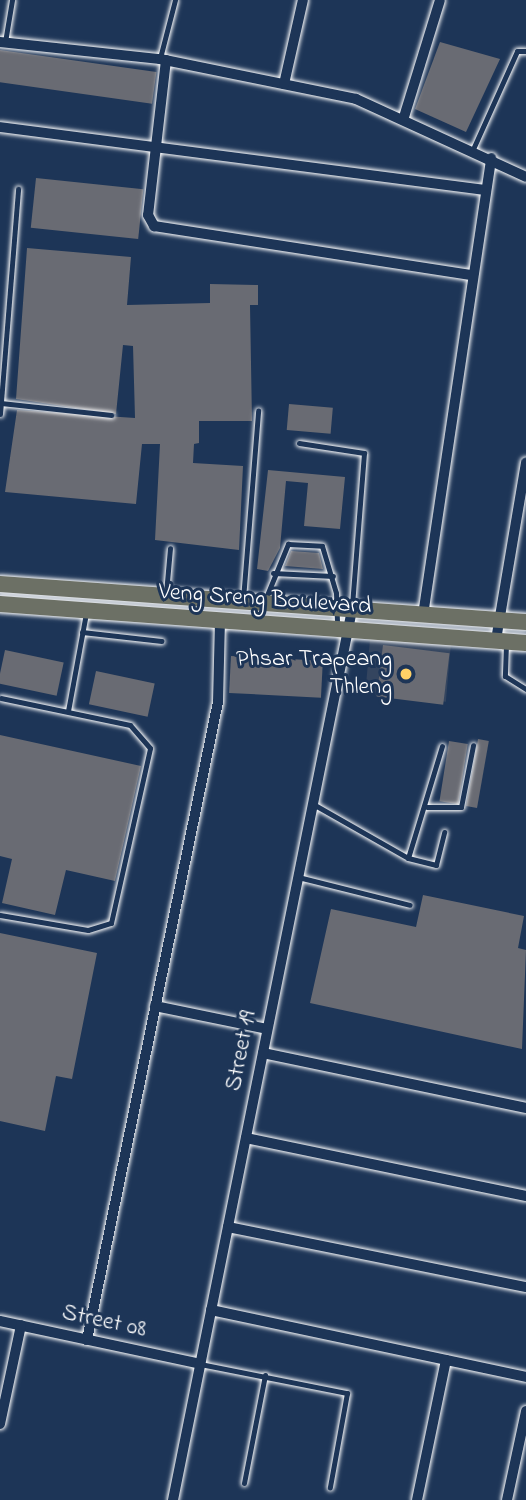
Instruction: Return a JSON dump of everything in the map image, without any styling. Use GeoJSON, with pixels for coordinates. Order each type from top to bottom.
{"type":"FeatureCollection","features":[{"type":"Feature","properties":{"kind":"main road","name":"Veng Sreng Boulevard"},"geometry":{"type":"LineString","coordinates":[[0,584],[526,622]]}},
{"type":"Feature","properties":{"kind":"main road","name":"Veng Sreng Boulevard"},"geometry":{"type":"LineString","coordinates":[[0,604],[526,643]]}},
{"type":"Feature","properties":{"kind":"street"},"geometry":{"type":"LineString","coordinates":[[284,84],[303,0]]}},
{"type":"Feature","properties":{"kind":"street"},"geometry":{"type":"LineString","coordinates":[[404,117],[440,0]]}},
{"type":"Feature","properties":{"kind":"street"},"geometry":{"type":"LineString","coordinates":[[2,42],[163,60],[356,99],[404,117],[526,177]]}},
{"type":"Feature","properties":{"kind":"street"},"geometry":{"type":"LineString","coordinates":[[163,60],[149,215],[166,231],[472,275]]}},
{"type":"Feature","properties":{"kind":"street"},"geometry":{"type":"LineString","coordinates":[[0,127],[155,143],[486,190]]}},
{"type":"Feature","properties":{"kind":"street"},"geometry":{"type":"LineString","coordinates":[[423,615],[491,158]]}},
{"type":"Feature","properties":{"kind":"street"},"geometry":{"type":"LineString","coordinates":[[501,641],[500,620],[526,463]]}},
{"type":"Feature","properties":{"kind":"street","name":"Street 19"},"geometry":{"type":"LineString","coordinates":[[173,1500],[313,804],[345,609]]}},
{"type":"Feature","properties":{"kind":"street"},"geometry":{"type":"LineString","coordinates":[[87,1340],[218,702],[220,620]]}},
{"type":"Feature","properties":{"kind":"street"},"geometry":{"type":"LineString","coordinates":[[155,1006],[267,1029]]}},
{"type":"Feature","properties":{"kind":"street"},"geometry":{"type":"LineString","coordinates":[[263,1053],[526,1108]]}},
{"type":"Feature","properties":{"kind":"street"},"geometry":{"type":"LineString","coordinates":[[246,1138],[526,1196]]}},
{"type":"Feature","properties":{"kind":"street"},"geometry":{"type":"LineString","coordinates":[[228,1227],[526,1287]]}},
{"type":"Feature","properties":{"kind":"street"},"geometry":{"type":"LineString","coordinates":[[211,1310],[526,1377]]}},
{"type":"Feature","properties":{"kind":"street","name":"Street 08"},"geometry":{"type":"LineString","coordinates":[[0,1321],[200,1364]]}},
{"type":"Feature","properties":{"kind":"street"},"geometry":{"type":"LineString","coordinates":[[0,1424],[20,1325]]}},
{"type":"Feature","properties":{"kind":"street"},"geometry":{"type":"LineString","coordinates":[[417,1500],[446,1360]]}},
{"type":"Feature","properties":{"kind":"street"},"geometry":{"type":"LineString","coordinates":[[507,1500],[526,1411]]}},
{"type":"Feature","properties":{"kind":"lane"},"geometry":{"type":"LineString","coordinates":[[2,42],[12,0]]}},
{"type":"Feature","properties":{"kind":"lane"},"geometry":{"type":"LineString","coordinates":[[163,60],[175,0]]}},
{"type":"Feature","properties":{"kind":"lane"},"geometry":{"type":"LineString","coordinates":[[473,149],[517,51],[526,51]]}},
{"type":"Feature","properties":{"kind":"lane"},"geometry":{"type":"LineString","coordinates":[[0,414],[18,189]]}},
{"type":"Feature","properties":{"kind":"lane"},"geometry":{"type":"LineString","coordinates":[[1,403],[111,415]]}},
{"type":"Feature","properties":{"kind":"lane"},"geometry":{"type":"LineString","coordinates":[[243,602],[258,411]]}},
{"type":"Feature","properties":{"kind":"lane"},"geometry":{"type":"LineString","coordinates":[[299,443],[364,453],[345,609]]}},
{"type":"Feature","properties":{"kind":"lane"},"geometry":{"type":"LineString","coordinates":[[265,603],[273,573],[291,543],[322,547],[345,609]]}},
{"type":"Feature","properties":{"kind":"lane"},"geometry":{"type":"LineString","coordinates":[[165,596],[170,548]]}},
{"type":"Feature","properties":{"kind":"lane"},"geometry":{"type":"LineString","coordinates":[[273,573],[333,576]]}},
{"type":"Feature","properties":{"kind":"lane"},"geometry":{"type":"LineString","coordinates":[[68,711],[87,610]]}},
{"type":"Feature","properties":{"kind":"lane"},"geometry":{"type":"LineString","coordinates":[[82,632],[161,641]]}},
{"type":"Feature","properties":{"kind":"lane"},"geometry":{"type":"LineString","coordinates":[[501,641],[505,676],[526,689]]}},
{"type":"Feature","properties":{"kind":"lane"},"geometry":{"type":"LineString","coordinates":[[0,915],[88,930],[111,923],[150,748],[130,725],[1,698]]}},
{"type":"Feature","properties":{"kind":"lane"},"geometry":{"type":"LineString","coordinates":[[427,807],[461,807],[473,745]]}},
{"type":"Feature","properties":{"kind":"lane"},"geometry":{"type":"LineString","coordinates":[[408,858],[427,807],[442,746]]}},
{"type":"Feature","properties":{"kind":"lane"},"geometry":{"type":"LineString","coordinates":[[313,804],[408,858],[436,865],[444,832]]}},
{"type":"Feature","properties":{"kind":"lane"},"geometry":{"type":"LineString","coordinates":[[298,877],[410,905]]}},
{"type":"Feature","properties":{"kind":"lane"},"geometry":{"type":"LineString","coordinates":[[200,1364],[347,1393],[330,1487]]}},
{"type":"Feature","properties":{"kind":"lane"},"geometry":{"type":"LineString","coordinates":[[244,1483],[265,1375]]}},
{"type":"Feature","properties":{"kind":"shaded area","name":"Phsar Trapeang Thleng"},"geometry":{"type":"Polygon","coordinates":[[[371,628],[452,635],[446,702],[365,695],[371,628]]]}},
{"type":"Feature","properties":{"kind":"building"},"geometry":{"type":"Polygon","coordinates":[[[440,42],[500,59],[466,132],[415,109],[440,42]]]}},
{"type":"Feature","properties":{"kind":"building"},"geometry":{"type":"Polygon","coordinates":[[[0,50],[156,72],[152,104],[0,82],[0,50]]]}},
{"type":"Feature","properties":{"kind":"building"},"geometry":{"type":"Polygon","coordinates":[[[36,178],[143,189],[138,239],[31,228],[36,178]]]}},
{"type":"Feature","properties":{"kind":"building"},"geometry":{"type":"Polygon","coordinates":[[[27,248],[131,257],[127,305],[210,303],[210,284],[258,285],[258,305],[250,305],[252,421],[199,421],[199,443],[194,444],[193,463],[243,466],[239,550],[155,540],[160,444],[142,444],[136,504],[5,492],[17,410],[135,418],[133,346],[123,345],[116,414],[16,399],[27,248]]]}},
{"type":"Feature","properties":{"kind":"building"},"geometry":{"type":"Polygon","coordinates":[[[289,404],[333,408],[331,434],[287,430],[289,404]]]}},
{"type":"Feature","properties":{"kind":"building"},"geometry":{"type":"Polygon","coordinates":[[[268,470],[345,477],[340,529],[304,526],[308,483],[286,481],[280,548],[268,571],[257,569],[268,470]]]}},
{"type":"Feature","properties":{"kind":"building"},"geometry":{"type":"Polygon","coordinates":[[[291,551],[319,553],[323,569],[285,566],[291,551]]]}},
{"type":"Feature","properties":{"kind":"building","name":"Phsar Trapeang Thleng"},"geometry":{"type":"Polygon","coordinates":[[[383,645],[450,653],[443,705],[377,697],[383,645]]]}},
{"type":"Feature","properties":{"kind":"building"},"geometry":{"type":"Polygon","coordinates":[[[5,650],[64,662],[57,696],[0,684],[5,650]]]}},
{"type":"Feature","properties":{"kind":"building"},"geometry":{"type":"Polygon","coordinates":[[[231,656],[323,661],[321,698],[229,693],[231,656]]]}},
{"type":"Feature","properties":{"kind":"building"},"geometry":{"type":"Polygon","coordinates":[[[96,671],[155,683],[148,717],[89,704],[96,671]]]}},
{"type":"Feature","properties":{"kind":"building"},"geometry":{"type":"Polygon","coordinates":[[[0,735],[141,766],[115,881],[66,870],[55,915],[2,903],[12,859],[0,856],[0,735]]]}},
{"type":"Feature","properties":{"kind":"building"},"geometry":{"type":"Polygon","coordinates":[[[478,739],[489,741],[477,808],[466,806],[478,739]]]}},
{"type":"Feature","properties":{"kind":"building"},"geometry":{"type":"Polygon","coordinates":[[[449,741],[468,744],[458,804],[439,801],[449,741]]]}},
{"type":"Feature","properties":{"kind":"building"},"geometry":{"type":"Polygon","coordinates":[[[423,895],[524,916],[518,948],[526,950],[522,1049],[310,1003],[331,909],[416,927],[423,895]]]}},
{"type":"Feature","properties":{"kind":"building"},"geometry":{"type":"Polygon","coordinates":[[[0,933],[97,953],[72,1079],[56,1076],[45,1131],[0,1121],[0,933]]]}},
{"type":"Feature","properties":{"kind":"place","name":"Phsar Trapeang Thleng"},"geometry":{"type":"Point","coordinates":[406,674]}}]}
